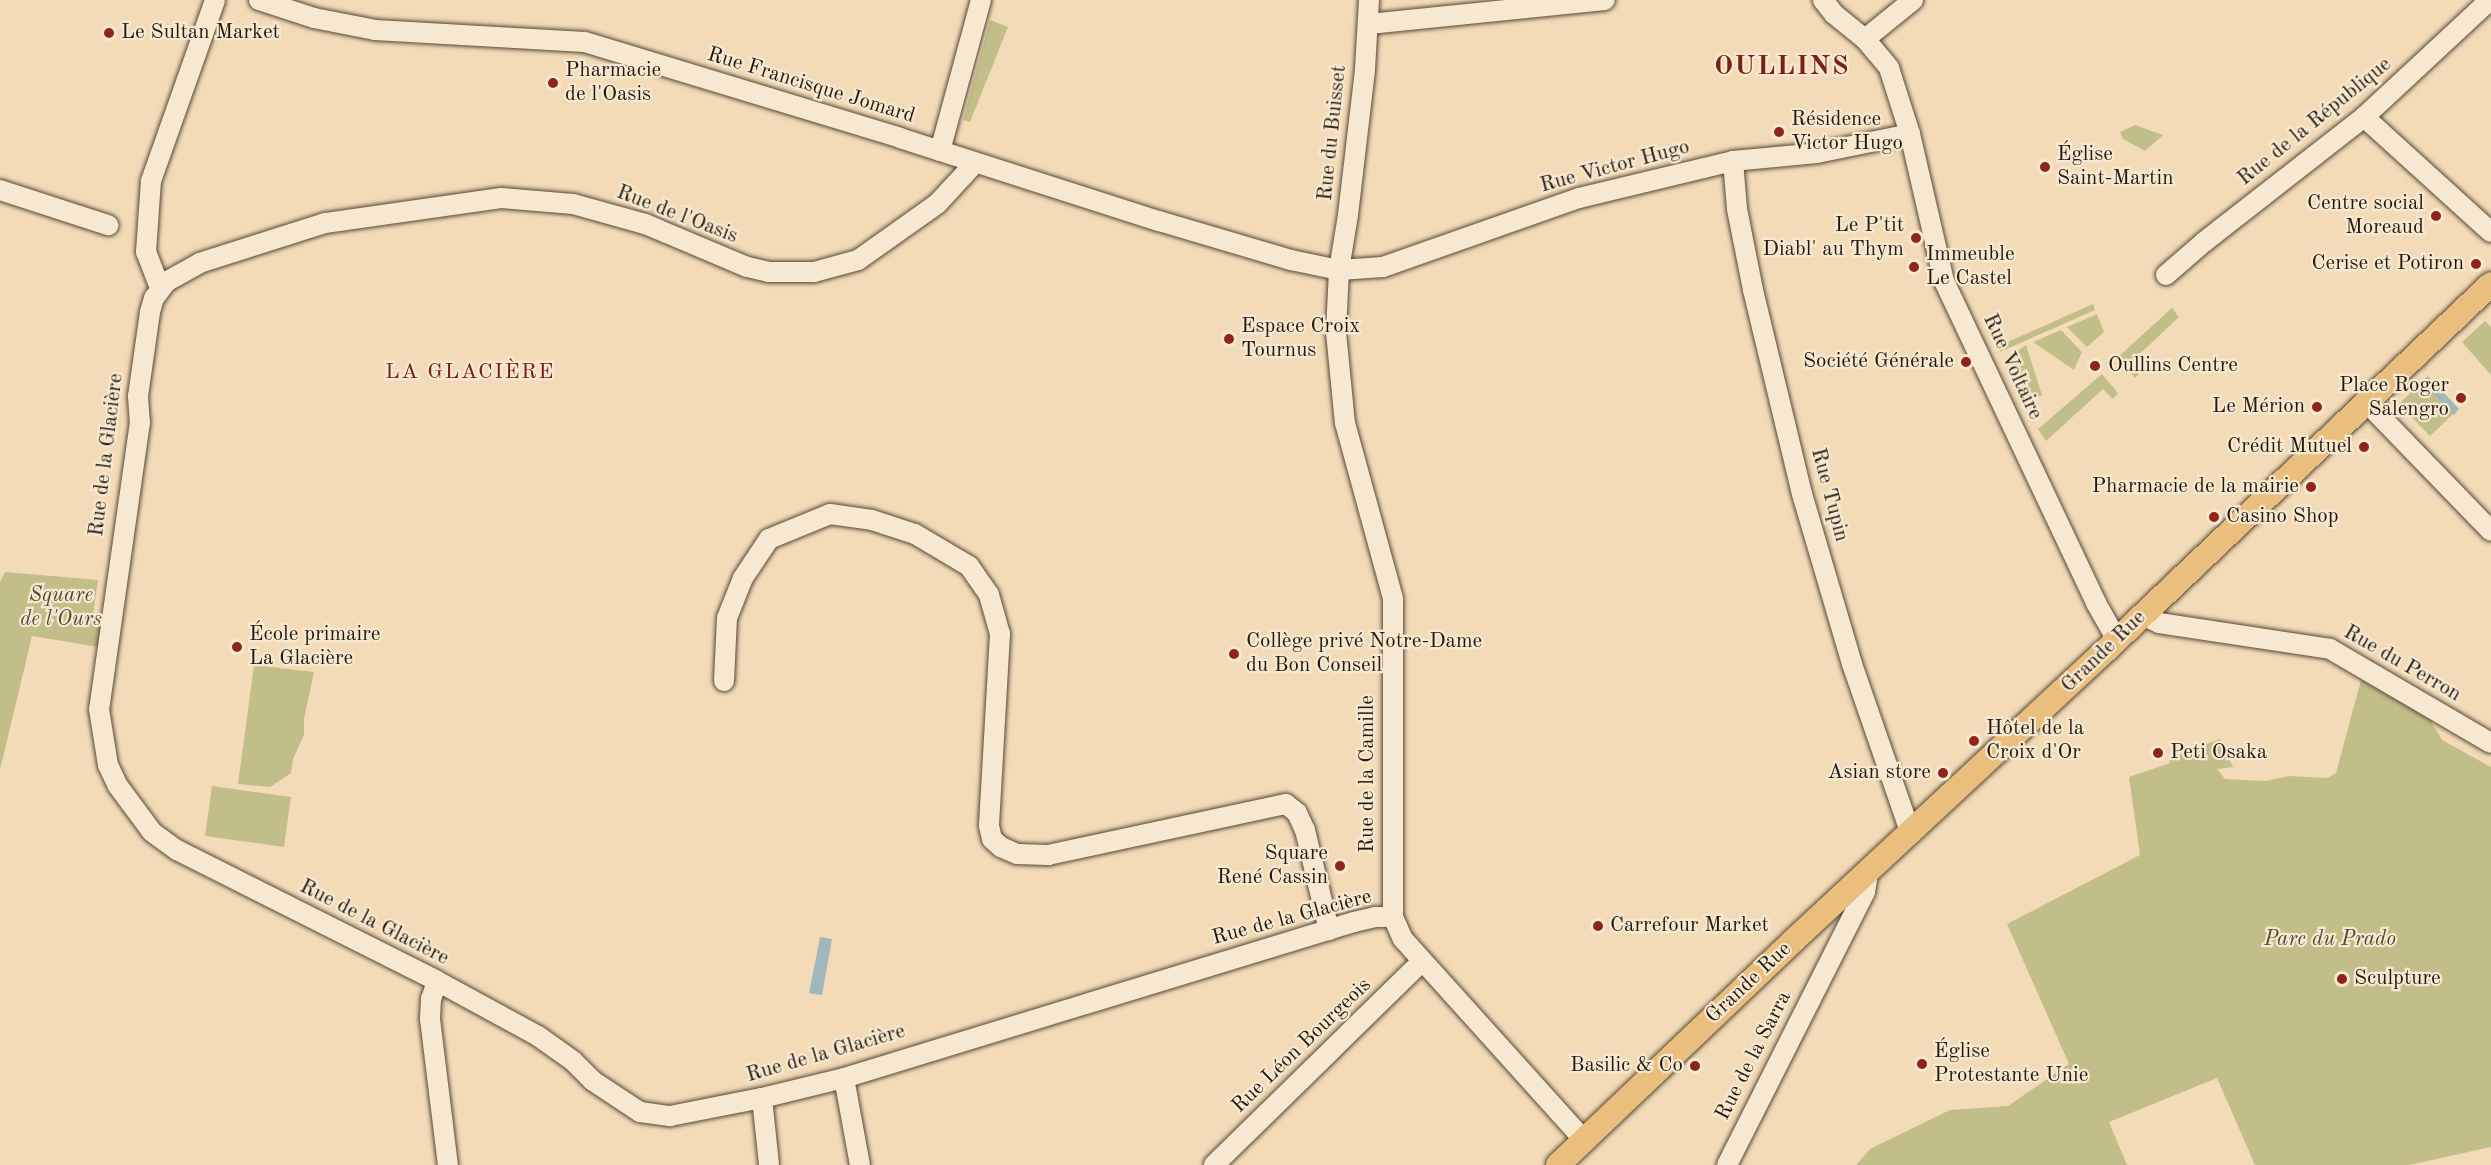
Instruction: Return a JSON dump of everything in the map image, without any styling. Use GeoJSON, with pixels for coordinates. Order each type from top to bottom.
{"type":"FeatureCollection","features":[{"type":"Feature","properties":{"kind":"main road","name":"Grande Rue"},"geometry":{"type":"LineString","coordinates":[[1558,1165],[2490,287]]}},
{"type":"Feature","properties":{"kind":"street"},"geometry":{"type":"LineString","coordinates":[[160,288],[146,252],[151,181],[215,0]]}},
{"type":"Feature","properties":{"kind":"street","name":"Rue Francisque Jomard"},"geometry":{"type":"LineString","coordinates":[[258,0],[316,9],[375,30],[585,42],[1243,246],[1313,266],[1339,270]]}},
{"type":"Feature","properties":{"kind":"street"},"geometry":{"type":"LineString","coordinates":[[940,151],[981,0]]}},
{"type":"Feature","properties":{"kind":"street","name":"Rue du Buisset"},"geometry":{"type":"LineString","coordinates":[[1339,270],[1348,215],[1369,24],[1369,0]]}},
{"type":"Feature","properties":{"kind":"street"},"geometry":{"type":"LineString","coordinates":[[1369,24],[1605,0]]}},
{"type":"Feature","properties":{"kind":"street","name":"Rue Voltaire"},"geometry":{"type":"LineString","coordinates":[[1823,0],[1834,14],[1865,39],[1889,68],[1910,134],[1944,281],[2096,603],[2117,640]]}},
{"type":"Feature","properties":{"kind":"street"},"geometry":{"type":"LineString","coordinates":[[1865,39],[1912,0]]}},
{"type":"Feature","properties":{"kind":"street","name":"Rue de la République"},"geometry":{"type":"LineString","coordinates":[[2166,275],[2204,242],[2364,117],[2490,0]]}},
{"type":"Feature","properties":{"kind":"street"},"geometry":{"type":"LineString","coordinates":[[2364,117],[2491,232]]}},
{"type":"Feature","properties":{"kind":"street","name":"Rue Victor Hugo"},"geometry":{"type":"LineString","coordinates":[[1339,270],[1383,267],[1579,198],[1733,161],[1817,153],[1910,134]]}},
{"type":"Feature","properties":{"kind":"street","name":"Rue Tupin"},"geometry":{"type":"LineString","coordinates":[[1733,161],[1737,209],[1751,279],[1802,494],[1852,664],[1911,834]]}},
{"type":"Feature","properties":{"kind":"street","name":"Rue de l'Oasis"},"geometry":{"type":"LineString","coordinates":[[160,288],[200,263],[325,223],[501,198],[573,204],[645,224],[747,267],[769,272],[814,272],[858,260],[937,204],[975,163]]}},
{"type":"Feature","properties":{"kind":"street"},"geometry":{"type":"LineString","coordinates":[[0,190],[108,225]]}},
{"type":"Feature","properties":{"kind":"street","name":"Rue de la Camille"},"geometry":{"type":"LineString","coordinates":[[1339,270],[1336,332],[1345,423],[1393,599],[1392,917],[1403,939],[1584,1140]]}},
{"type":"Feature","properties":{"kind":"street","name":"Rue de la Glacière"},"geometry":{"type":"LineString","coordinates":[[160,288],[150,312],[138,396],[140,422],[99,709],[108,765],[118,786],[141,819],[153,832],[177,850],[437,981],[538,1036],[584,1071],[593,1081],[640,1112],[670,1116],[762,1098],[844,1078],[1367,918],[1392,917]]}},
{"type":"Feature","properties":{"kind":"street"},"geometry":{"type":"LineString","coordinates":[[2367,403],[2491,531]]}},
{"type":"Feature","properties":{"kind":"street"},"geometry":{"type":"LineString","coordinates":[[724,681],[727,618],[743,578],[769,539],[830,514],[872,520],[915,534],[969,566],[989,595],[1000,634],[989,826],[992,839],[1001,847],[1017,854],[1048,855],[1286,804],[1297,813],[1305,830],[1326,931]]}},
{"type":"Feature","properties":{"kind":"street","name":"Rue du Perron"},"geometry":{"type":"LineString","coordinates":[[2142,615],[2159,623],[2330,649],[2491,743]]}},
{"type":"Feature","properties":{"kind":"street","name":"Rue de la Sarra"},"geometry":{"type":"LineString","coordinates":[[1727,1165],[1865,892],[1868,872]]}},
{"type":"Feature","properties":{"kind":"street","name":"Rue Léon Bourgeois"},"geometry":{"type":"LineString","coordinates":[[1214,1165],[1422,961]]}},
{"type":"Feature","properties":{"kind":"street"},"geometry":{"type":"LineString","coordinates":[[437,981],[431,999],[430,1019],[448,1165]]}},
{"type":"Feature","properties":{"kind":"street"},"geometry":{"type":"LineString","coordinates":[[844,1078],[860,1165]]}},
{"type":"Feature","properties":{"kind":"street"},"geometry":{"type":"LineString","coordinates":[[762,1098],[769,1165]]}},
{"type":"Feature","properties":{"kind":"green space"},"geometry":{"type":"Polygon","coordinates":[[[990,20],[1008,27],[970,122],[963,120],[990,20]]]}},
{"type":"Feature","properties":{"kind":"green space"},"geometry":{"type":"Polygon","coordinates":[[[2135,125],[2163,135],[2145,151],[2123,139],[2120,132],[2135,125]]]}},
{"type":"Feature","properties":{"kind":"green space"},"geometry":{"type":"Polygon","coordinates":[[[2093,304],[2095,310],[2000,352],[1999,346],[2093,304]]]}},
{"type":"Feature","properties":{"kind":"green space"},"geometry":{"type":"Polygon","coordinates":[[[2172,308],[2179,317],[2130,363],[2139,374],[2135,378],[2117,358],[2172,308]]]}},
{"type":"Feature","properties":{"kind":"green space"},"geometry":{"type":"Polygon","coordinates":[[[2097,314],[2104,332],[2087,347],[2067,327],[2097,314]]]}},
{"type":"Feature","properties":{"kind":"green space"},"geometry":{"type":"Polygon","coordinates":[[[2485,321],[2491,327],[2491,375],[2462,342],[2485,321]]]}},
{"type":"Feature","properties":{"kind":"green space"},"geometry":{"type":"Polygon","coordinates":[[[2061,330],[2082,352],[2074,370],[2033,342],[2061,330]]]}},
{"type":"Feature","properties":{"kind":"green space"},"geometry":{"type":"Polygon","coordinates":[[[2026,345],[2042,395],[2023,403],[2007,359],[2026,345]]]}},
{"type":"Feature","properties":{"kind":"green space"},"geometry":{"type":"Polygon","coordinates":[[[2102,374],[2118,393],[2113,399],[2103,389],[2046,441],[2038,429],[2102,374]]]}},
{"type":"Feature","properties":{"kind":"green space"},"geometry":{"type":"Polygon","coordinates":[[[2421,382],[2453,414],[2430,436],[2399,404],[2421,382]]]}},
{"type":"Feature","properties":{"kind":"green space","name":"Square de l'Ours"},"geometry":{"type":"Polygon","coordinates":[[[5,572],[98,580],[92,622],[103,625],[99,647],[32,636],[0,770],[0,582],[5,572]]]}},
{"type":"Feature","properties":{"kind":"green space"},"geometry":{"type":"Polygon","coordinates":[[[254,665],[314,672],[304,719],[304,735],[293,759],[291,773],[270,787],[238,784],[254,665]]]}},
{"type":"Feature","properties":{"kind":"green space","name":"Parc du Prado"},"geometry":{"type":"Polygon","coordinates":[[[2361,680],[2429,718],[2442,740],[2491,767],[2491,1147],[2409,1165],[2255,1165],[2217,1078],[2109,1122],[2127,1165],[1856,1165],[1870,1149],[1950,1110],[2008,1106],[2069,1064],[2007,924],[2140,855],[2129,777],[2170,763],[2169,760],[2187,751],[2220,739],[2233,767],[2217,769],[2225,779],[2265,781],[2289,776],[2327,778],[2336,773],[2361,680]]]}},
{"type":"Feature","properties":{"kind":"green space"},"geometry":{"type":"Polygon","coordinates":[[[212,786],[291,797],[284,847],[205,836],[212,786]]]}},
{"type":"Feature","properties":{"kind":"water"},"geometry":{"type":"Polygon","coordinates":[[[2428,376],[2459,409],[2454,415],[2421,382],[2428,376]]]}},
{"type":"Feature","properties":{"kind":"water"},"geometry":{"type":"Polygon","coordinates":[[[820,937],[832,939],[822,995],[809,993],[820,937]]]}},
{"type":"Feature","properties":{"kind":"place","name":"Le Sultan Market"},"geometry":{"type":"Point","coordinates":[109,33]}},
{"type":"Feature","properties":{"kind":"place","name":"Pharmacie de l'Oasis"},"geometry":{"type":"Point","coordinates":[553,83]}},
{"type":"Feature","properties":{"kind":"place","name":"Résidence Victor Hugo"},"geometry":{"type":"Point","coordinates":[1779,132]}},
{"type":"Feature","properties":{"kind":"place","name":"Église Saint-Martin"},"geometry":{"type":"Point","coordinates":[2045,167]}},
{"type":"Feature","properties":{"kind":"place","name":"Centre social Moreaud"},"geometry":{"type":"Point","coordinates":[2436,216]}},
{"type":"Feature","properties":{"kind":"place","name":"Le P'tit Diabl' au Thym"},"geometry":{"type":"Point","coordinates":[1916,238]}},
{"type":"Feature","properties":{"kind":"place","name":"Cerise et Potiron"},"geometry":{"type":"Point","coordinates":[2476,264]}},
{"type":"Feature","properties":{"kind":"place","name":"Immeuble Le Castel"},"geometry":{"type":"Point","coordinates":[1914,267]}},
{"type":"Feature","properties":{"kind":"place","name":"Espace Croix Tournus"},"geometry":{"type":"Point","coordinates":[1229,339]}},
{"type":"Feature","properties":{"kind":"place","name":"Société Générale"},"geometry":{"type":"Point","coordinates":[1966,362]}},
{"type":"Feature","properties":{"kind":"place","name":"Oullins Centre"},"geometry":{"type":"Point","coordinates":[2095,366]}},
{"type":"Feature","properties":{"kind":"place","name":"Place Roger Salengro"},"geometry":{"type":"Point","coordinates":[2461,398]}},
{"type":"Feature","properties":{"kind":"place","name":"Le Mérion"},"geometry":{"type":"Point","coordinates":[2317,407]}},
{"type":"Feature","properties":{"kind":"place","name":"Crédit Mutuel"},"geometry":{"type":"Point","coordinates":[2364,447]}},
{"type":"Feature","properties":{"kind":"place","name":"Pharmacie de la mairie"},"geometry":{"type":"Point","coordinates":[2311,487]}},
{"type":"Feature","properties":{"kind":"place","name":"Casino Shop"},"geometry":{"type":"Point","coordinates":[2214,517]}},
{"type":"Feature","properties":{"kind":"place","name":"École primaire La Glacière"},"geometry":{"type":"Point","coordinates":[237,647]}},
{"type":"Feature","properties":{"kind":"place","name":"Collège privé Notre-Dame du Bon Conseil"},"geometry":{"type":"Point","coordinates":[1234,654]}},
{"type":"Feature","properties":{"kind":"place","name":"Hôtel de la Croix d'Or"},"geometry":{"type":"Point","coordinates":[1974,741]}},
{"type":"Feature","properties":{"kind":"place","name":"Peti Osaka"},"geometry":{"type":"Point","coordinates":[2158,753]}},
{"type":"Feature","properties":{"kind":"place","name":"Asian store"},"geometry":{"type":"Point","coordinates":[1943,773]}},
{"type":"Feature","properties":{"kind":"place","name":"Square René Cassin"},"geometry":{"type":"Point","coordinates":[1340,866]}},
{"type":"Feature","properties":{"kind":"place","name":"Carrefour Market"},"geometry":{"type":"Point","coordinates":[1598,926]}},
{"type":"Feature","properties":{"kind":"place","name":"Sculpture"},"geometry":{"type":"Point","coordinates":[2342,979]}},
{"type":"Feature","properties":{"kind":"place","name":"Église Protestante Unie"},"geometry":{"type":"Point","coordinates":[1922,1064]}},
{"type":"Feature","properties":{"kind":"place","name":"Basilic & Co"},"geometry":{"type":"Point","coordinates":[1695,1066]}},
{"type":"Feature","properties":{"kind":"district","name":"OULLINS"},"geometry":{"type":"Point","coordinates":[1782,67]}},
{"type":"Feature","properties":{"kind":"district","name":"LA GLACIÈRE"},"geometry":{"type":"Point","coordinates":[470,373]}}]}
